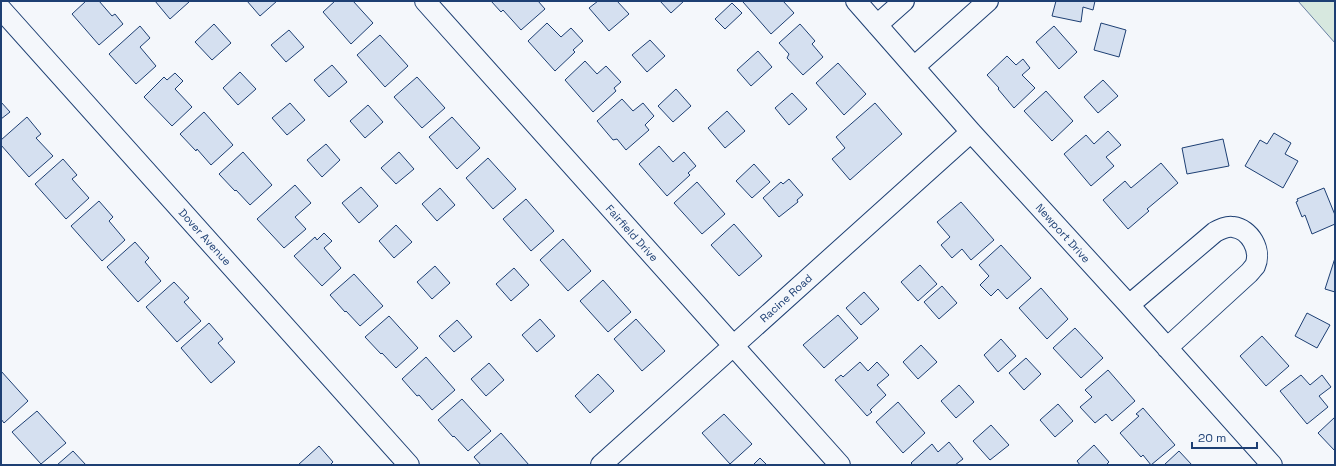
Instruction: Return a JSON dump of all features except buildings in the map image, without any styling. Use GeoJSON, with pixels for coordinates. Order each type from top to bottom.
{"type":"FeatureCollection","features":[{"type":"Feature","properties":{"kind":"street","name":"Fairfield Drive"},"geometry":{"type":"LineString","coordinates":[[425,1],[840,465]]}},
{"type":"Feature","properties":{"kind":"street","name":"Newport Drive"},"geometry":{"type":"LineString","coordinates":[[856,1],[971,132],[1129,305],[1272,465]]}},
{"type":"Feature","properties":{"kind":"street"},"geometry":{"type":"LineString","coordinates":[[877,25],[904,1]]}},
{"type":"Feature","properties":{"kind":"street"},"geometry":{"type":"LineString","coordinates":[[914,67],[988,1]]}},
{"type":"Feature","properties":{"kind":"street","name":"Dover Avenue"},"geometry":{"type":"LineString","coordinates":[[1,9],[410,465]]}},
{"type":"Feature","properties":{"kind":"street","name":"Racine Road"},"geometry":{"type":"LineString","coordinates":[[601,465],[971,132]]}},
{"type":"Feature","properties":{"kind":"street"},"geometry":{"type":"LineString","coordinates":[[1129,305],[1215,232],[1223,228],[1233,227],[1242,230],[1250,236],[1255,246],[1257,256],[1255,265],[1249,273],[1167,348]]}},
{"type":"Feature","properties":{"kind":"shaded area"},"geometry":{"type":"Polygon","coordinates":[[[1298,1],[1335,1],[1335,43],[1298,1]]]}}]}
